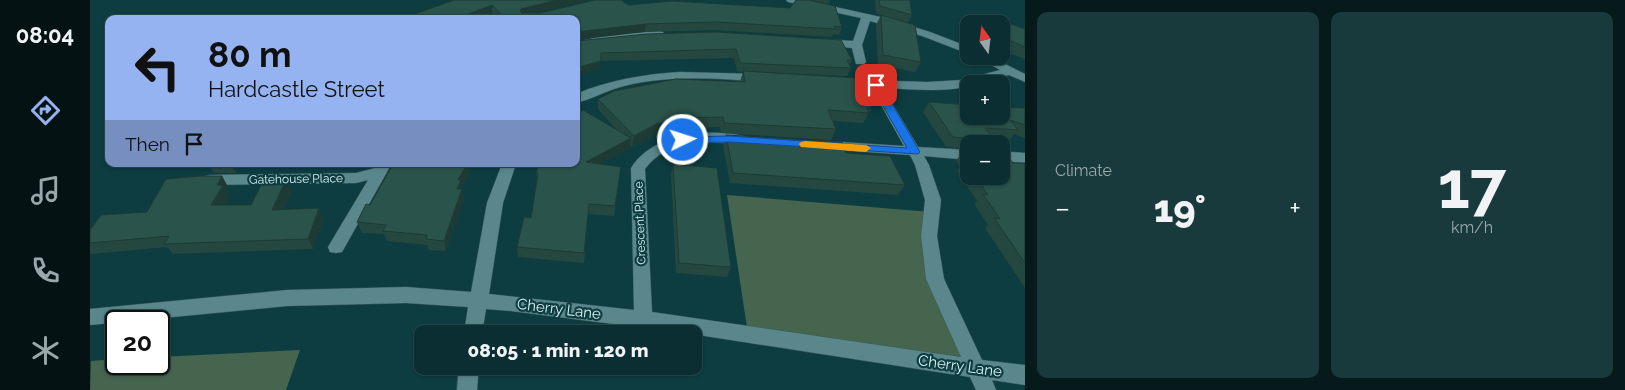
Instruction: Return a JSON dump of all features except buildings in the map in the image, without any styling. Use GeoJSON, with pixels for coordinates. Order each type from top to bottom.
{"type":"FeatureCollection","features":[{"type":"Feature","properties":{"kind":"street"},"geometry":{"type":"LineString","coordinates":[[791,0],[866,17],[920,33],[960,48]]}},
{"type":"Feature","properties":{"kind":"street"},"geometry":{"type":"LineString","coordinates":[[860,62],[857,45],[866,17]]}},
{"type":"Feature","properties":{"kind":"street"},"geometry":{"type":"LineString","coordinates":[[580,44],[635,35],[669,33]]}},
{"type":"Feature","properties":{"kind":"street"},"geometry":{"type":"LineString","coordinates":[[813,41],[857,45]]}},
{"type":"Feature","properties":{"kind":"street"},"geometry":{"type":"LineString","coordinates":[[998,65],[1025,78]]}},
{"type":"Feature","properties":{"kind":"street"},"geometry":{"type":"LineString","coordinates":[[828,82],[927,86],[962,84],[1010,71]]}},
{"type":"Feature","properties":{"kind":"street"},"geometry":{"type":"LineString","coordinates":[[580,97],[617,83],[662,75],[770,78]]}},
{"type":"Feature","properties":{"kind":"street"},"geometry":{"type":"LineString","coordinates":[[876,85],[922,165],[933,200],[928,236],[935,279],[986,390]]}},
{"type":"Feature","properties":{"kind":"street","name":"Crescent Place"},"geometry":{"type":"LineString","coordinates":[[643,319],[638,168],[649,154],[664,145],[683,140],[708,138],[759,141]]}},
{"type":"Feature","properties":{"kind":"street"},"geometry":{"type":"LineString","coordinates":[[808,144],[960,154]]}},
{"type":"Feature","properties":{"kind":"street"},"geometry":{"type":"LineString","coordinates":[[1010,157],[1025,158]]}},
{"type":"Feature","properties":{"kind":"street"},"geometry":{"type":"LineString","coordinates":[[474,325],[495,203],[508,167]]}},
{"type":"Feature","properties":{"kind":"street"},"geometry":{"type":"LineString","coordinates":[[336,247],[382,168]]}},
{"type":"Feature","properties":{"kind":"street","name":"Gatehouse Place"},"geometry":{"type":"LineString","coordinates":[[210,180],[356,178],[382,168]]}},
{"type":"Feature","properties":{"kind":"street","name":"Cherry Lane"},"geometry":{"type":"LineString","coordinates":[[90,317],[287,298],[406,295],[643,319],[1025,375]]}},
{"type":"Feature","properties":{"kind":"street"},"geometry":{"type":"LineString","coordinates":[[467,390],[468,375]]}},
{"type":"Feature","properties":{"kind":"green space"},"geometry":{"type":"Polygon","coordinates":[[[727,195],[931,212],[929,236],[977,369],[748,334],[727,195]]]}},
{"type":"Feature","properties":{"kind":"green space"},"geometry":{"type":"Polygon","coordinates":[[[300,350],[286,390],[90,390],[91,361],[105,360],[105,375],[170,375],[170,356],[300,350]]]}},
{"type":"Feature","properties":{"kind":"slow traffic"},"geometry":{"type":"LineString","coordinates":[[805,144],[866,148]]}},
{"type":"Feature","properties":{"kind":"route"},"geometry":{"type":"LineString","coordinates":[[683,140],[730,139],[914,152],[876,85]]}}]}
